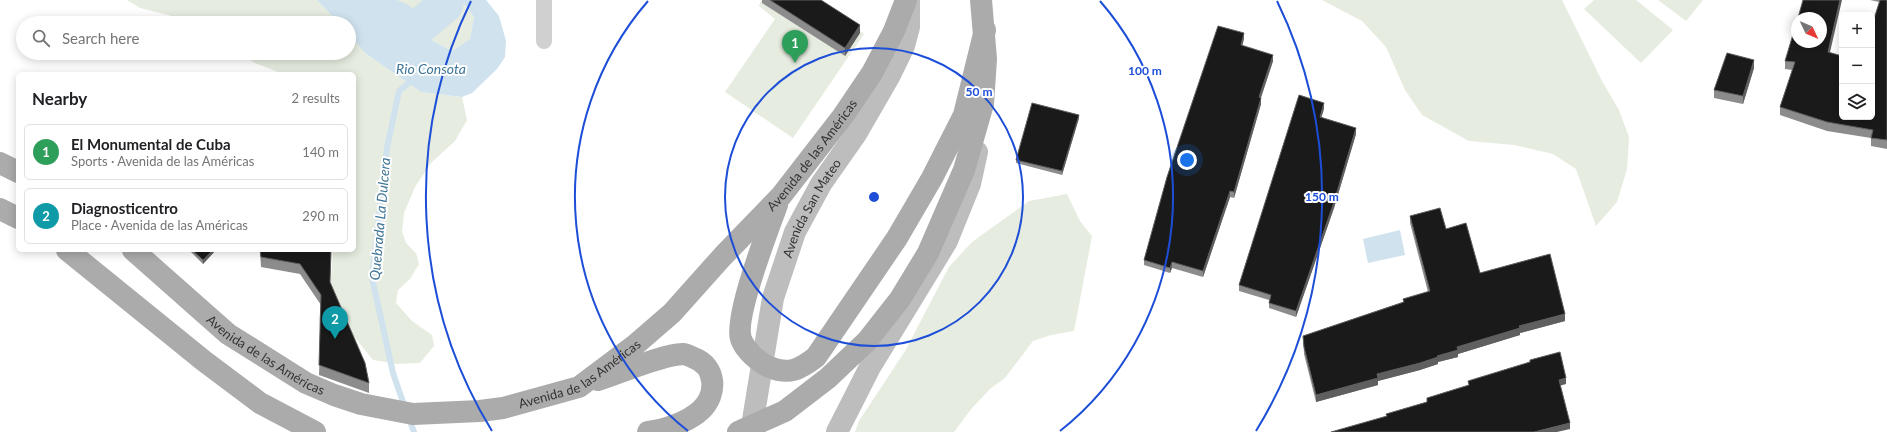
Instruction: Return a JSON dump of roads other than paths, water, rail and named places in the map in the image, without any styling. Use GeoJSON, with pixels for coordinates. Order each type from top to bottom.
{"type":"FeatureCollection","features":[{"type":"Feature","properties":{"kind":"main road","name":"Avenida de las Américas"},"geometry":{"type":"LineString","coordinates":[[135,252],[228,334],[306,383],[334,395],[361,404],[413,414],[450,413],[503,408],[579,387],[635,345],[672,313],[723,256],[781,196],[843,116],[872,73],[894,31],[906,0]]}},
{"type":"Feature","properties":{"kind":"main road","name":"Avenida San Mateo"},"geometry":{"type":"LineString","coordinates":[[751,432],[773,298],[795,232],[821,184],[856,134],[880,95],[902,52],[909,27],[909,0]]}},
{"type":"Feature","properties":{"kind":"main road"},"geometry":{"type":"LineString","coordinates":[[837,432],[870,367],[947,241],[970,184],[975,166],[983,104],[986,59],[985,30],[981,0]]}},
{"type":"Feature","properties":{"kind":"main road"},"geometry":{"type":"LineString","coordinates":[[781,196],[761,245],[754,268],[742,320],[741,339],[749,351],[766,366],[777,370],[790,371],[801,368],[816,357],[898,238],[928,185],[964,115],[985,30]]}},
{"type":"Feature","properties":{"kind":"main road"},"geometry":{"type":"LineString","coordinates":[[738,432],[785,410],[828,378],[867,341],[900,299],[928,253],[950,204],[964,170],[983,104]]}},
{"type":"Feature","properties":{"kind":"main road"},"geometry":{"type":"LineString","coordinates":[[0,163],[16,171]]}},
{"type":"Feature","properties":{"kind":"main road"},"geometry":{"type":"LineString","coordinates":[[0,209],[16,217]]}},
{"type":"Feature","properties":{"kind":"main road"},"geometry":{"type":"LineString","coordinates":[[69,252],[204,361],[260,403],[315,432]]}},
{"type":"Feature","properties":{"kind":"main road"},"geometry":{"type":"LineString","coordinates":[[579,387],[669,356],[684,354],[699,360],[708,366],[713,380],[712,390],[701,410],[673,426],[648,432]]}},
{"type":"Feature","properties":{"kind":"street"},"geometry":{"type":"LineString","coordinates":[[544,0],[544,41]]}},
{"type":"Feature","properties":{"kind":"water","name":"Rio Consota"},"geometry":{"type":"Polygon","coordinates":[[[317,0],[370,0],[414,31],[452,51],[470,39],[474,17],[461,0],[486,0],[499,16],[506,41],[505,57],[497,69],[472,93],[462,97],[421,92],[365,53],[356,42],[356,16],[332,16],[317,0]]]}},
{"type":"Feature","properties":{"kind":"water"},"geometry":{"type":"Polygon","coordinates":[[[1400,230],[1405,255],[1368,263],[1363,239],[1400,230]]]}},
{"type":"Feature","properties":{"kind":"waterway"},"geometry":{"type":"LineString","coordinates":[[349,0],[398,20],[414,31],[445,5],[446,0]]}},
{"type":"Feature","properties":{"kind":"waterway","name":"Quebrada La Dulcera"},"geometry":{"type":"LineString","coordinates":[[405,408],[393,373],[372,278],[387,148],[399,91],[409,83],[409,76]]}},
{"type":"Feature","properties":{"kind":"waterway","name":"Quebrada La Dulcera"},"geometry":{"type":"LineString","coordinates":[[409,418],[414,432]]}},
{"type":"Feature","properties":{"kind":"place","name":"El Monumental de Cuba"},"geometry":{"type":"Point","coordinates":[795,63]}},
{"type":"Feature","properties":{"kind":"place","name":"Diagnosticentro"},"geometry":{"type":"Point","coordinates":[335,339]}}]}
